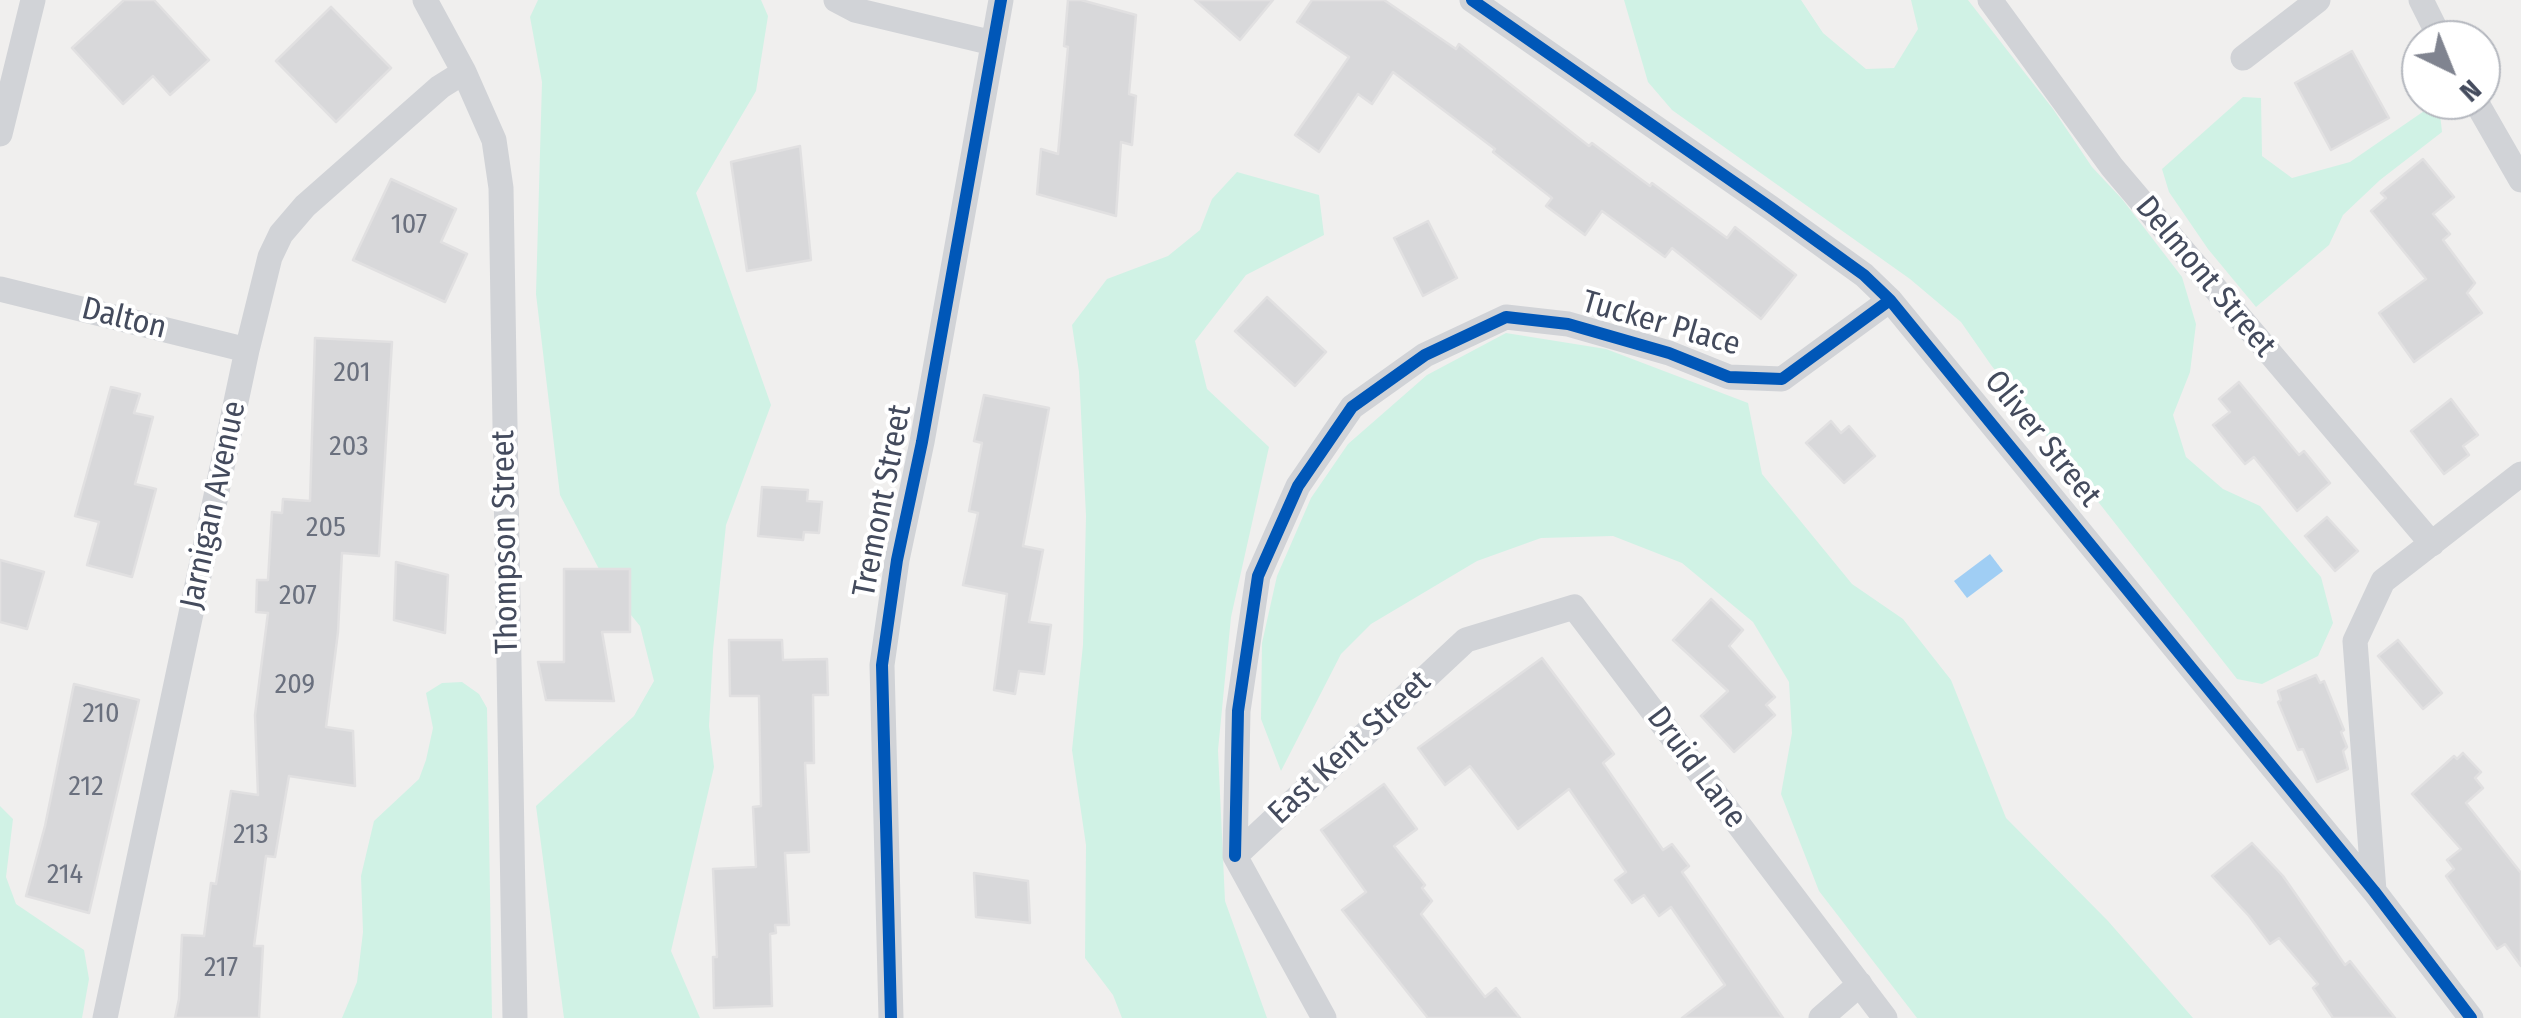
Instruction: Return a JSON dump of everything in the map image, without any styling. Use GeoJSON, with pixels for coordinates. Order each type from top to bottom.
{"type":"FeatureCollection","features":[{"type":"Feature","properties":{"kind":"street"},"geometry":{"type":"LineString","coordinates":[[0,134],[34,0]]}},
{"type":"Feature","properties":{"kind":"street","name":"Thompson Street"},"geometry":{"type":"LineString","coordinates":[[425,0],[464,72],[494,140],[500,188],[515,1018]]}},
{"type":"Feature","properties":{"kind":"street"},"geometry":{"type":"LineString","coordinates":[[836,0],[854,10],[993,43]]}},
{"type":"Feature","properties":{"kind":"street","name":"Tremont Street"},"geometry":{"type":"LineString","coordinates":[[891,1018],[882,665],[896,560],[922,442],[1001,0]]}},
{"type":"Feature","properties":{"kind":"street","name":"Oliver Street"},"geometry":{"type":"LineString","coordinates":[[1472,0],[1771,208],[1864,275],[1890,300],[2374,890],[2471,1018]]}},
{"type":"Feature","properties":{"kind":"street","name":"Delmont Street"},"geometry":{"type":"LineString","coordinates":[[1990,0],[2112,166],[2432,544]]}},
{"type":"Feature","properties":{"kind":"street"},"geometry":{"type":"LineString","coordinates":[[2243,58],[2318,0]]}},
{"type":"Feature","properties":{"kind":"street","name":"Jarnigan Avenue"},"geometry":{"type":"LineString","coordinates":[[106,1018],[270,257],[280,234],[364,152],[440,87],[464,72]]}},
{"type":"Feature","properties":{"kind":"street"},"geometry":{"type":"LineString","coordinates":[[2486,120],[2521,180]]}},
{"type":"Feature","properties":{"kind":"street","name":"Dalton"},"geometry":{"type":"LineString","coordinates":[[0,289],[247,350]]}},
{"type":"Feature","properties":{"kind":"street","name":"Tucker Place"},"geometry":{"type":"LineString","coordinates":[[1234,856],[1238,711],[1258,576],[1298,486],[1352,407],[1425,355],[1506,317],[1568,324],[1669,353],[1729,378],[1782,379],[1890,300]]}},
{"type":"Feature","properties":{"kind":"street"},"geometry":{"type":"LineString","coordinates":[[2374,890],[2355,641],[2383,581],[2521,474]]}},
{"type":"Feature","properties":{"kind":"street","name":"Druid Lane"},"geometry":{"type":"LineString","coordinates":[[1466,640],[1574,607],[1886,1018]]}},
{"type":"Feature","properties":{"kind":"street","name":"East Kent Street"},"geometry":{"type":"LineString","coordinates":[[1234,856],[1466,640]]}},
{"type":"Feature","properties":{"kind":"street"},"geometry":{"type":"LineString","coordinates":[[1234,856],[1324,1018]]}},
{"type":"Feature","properties":{"kind":"street"},"geometry":{"type":"LineString","coordinates":[[1821,1018],[1860,984]]}},
{"type":"Feature","properties":{"kind":"green space"},"geometry":{"type":"Polygon","coordinates":[[[538,0],[761,0],[768,16],[756,91],[696,193],[771,405],[726,525],[709,726],[714,767],[671,951],[700,1018],[564,1018],[536,806],[634,716],[654,681],[640,626],[609,588],[560,495],[536,294],[542,82],[530,17],[538,0]]]}},
{"type":"Feature","properties":{"kind":"green space"},"geometry":{"type":"Polygon","coordinates":[[[1624,0],[1801,0],[1823,33],[1866,69],[1894,68],[1918,29],[1911,0],[1968,0],[2053,109],[2092,167],[2182,277],[2196,324],[2190,372],[2173,415],[2186,457],[2223,489],[2260,506],[2321,577],[2333,623],[2318,656],[2262,684],[2237,679],[1961,322],[1910,279],[1672,110],[1648,82],[1624,0]]]}},
{"type":"Feature","properties":{"kind":"green space"},"geometry":{"type":"Polygon","coordinates":[[[2243,97],[2261,98],[2262,156],[2292,178],[2350,162],[2411,120],[2441,120],[2442,132],[2380,180],[2343,215],[2329,245],[2256,307],[2208,249],[2169,192],[2162,169],[2243,97]]]}},
{"type":"Feature","properties":{"kind":"green space"},"geometry":{"type":"Polygon","coordinates":[[[1237,172],[1319,195],[1324,235],[1246,275],[1195,341],[1207,389],[1269,447],[1231,617],[1218,750],[1225,901],[1267,1018],[1122,1018],[1113,995],[1085,958],[1086,845],[1072,750],[1083,645],[1086,516],[1079,372],[1072,325],[1107,279],[1168,256],[1200,230],[1212,199],[1237,172]]]}},
{"type":"Feature","properties":{"kind":"green space"},"geometry":{"type":"Polygon","coordinates":[[[1506,333],[1606,349],[1748,403],[1762,474],[1852,584],[1903,619],[1951,680],[2006,818],[2108,921],[2193,1018],[1917,1018],[1819,891],[1781,794],[1792,733],[1789,682],[1753,622],[1682,563],[1613,536],[1541,538],[1477,561],[1371,624],[1341,654],[1281,771],[1261,719],[1262,643],[1277,576],[1311,498],[1348,444],[1427,375],[1506,333]]]}},
{"type":"Feature","properties":{"kind":"green space"},"geometry":{"type":"Polygon","coordinates":[[[462,682],[479,694],[487,708],[492,1018],[342,1018],[357,982],[363,932],[361,876],[374,821],[419,779],[433,728],[426,693],[442,683],[462,682]]]}},
{"type":"Feature","properties":{"kind":"green space"},"geometry":{"type":"Polygon","coordinates":[[[0,806],[13,819],[6,877],[16,904],[84,950],[89,979],[82,1018],[0,1018],[0,806]]]}},
{"type":"Feature","properties":{"kind":"water"},"geometry":{"type":"Polygon","coordinates":[[[1990,554],[2003,571],[1967,598],[1954,581],[1990,554]]]}},
{"type":"Feature","properties":{"kind":"building"},"geometry":{"type":"Polygon","coordinates":[[[124,0],[154,0],[209,60],[170,95],[153,76],[123,104],[72,48],[124,0]]]}},
{"type":"Feature","properties":{"kind":"building"},"geometry":{"type":"Polygon","coordinates":[[[1068,0],[1136,15],[1129,94],[1136,96],[1132,145],[1121,142],[1116,216],[1037,194],[1041,149],[1058,154],[1068,47],[1064,46],[1068,0]]]}},
{"type":"Feature","properties":{"kind":"building"},"geometry":{"type":"Polygon","coordinates":[[[1195,0],[1273,0],[1240,40],[1195,0]]]}},
{"type":"Feature","properties":{"kind":"building"},"geometry":{"type":"Polygon","coordinates":[[[1312,0],[1384,0],[1456,49],[1459,44],[1589,146],[1592,143],[1650,186],[1652,183],[1727,238],[1735,227],[1796,275],[1761,319],[1672,248],[1665,257],[1602,211],[1585,235],[1546,206],[1552,198],[1493,152],[1495,149],[1393,72],[1372,104],[1358,94],[1319,152],[1295,135],[1349,57],[1297,22],[1312,0]]]}},
{"type":"Feature","properties":{"kind":"building"},"geometry":{"type":"Polygon","coordinates":[[[331,7],[391,68],[336,122],[276,61],[331,7]]]}},
{"type":"Feature","properties":{"kind":"building"},"geometry":{"type":"Polygon","coordinates":[[[2352,51],[2389,118],[2331,150],[2295,83],[2352,51]]]}},
{"type":"Feature","properties":{"kind":"building"},"geometry":{"type":"Polygon","coordinates":[[[800,146],[811,260],[747,271],[731,162],[800,146]]]}},
{"type":"Feature","properties":{"kind":"building"},"geometry":{"type":"Polygon","coordinates":[[[2423,159],[2454,197],[2433,214],[2450,234],[2443,240],[2475,283],[2467,293],[2482,313],[2414,362],[2379,313],[2426,279],[2371,211],[2386,198],[2381,193],[2423,159]]]}},
{"type":"Feature","properties":{"kind":"building"},"geometry":{"type":"Polygon","coordinates":[[[391,179],[456,209],[441,242],[467,254],[445,302],[353,260],[391,179]]]}},
{"type":"Feature","properties":{"kind":"building"},"geometry":{"type":"Polygon","coordinates":[[[1428,221],[1457,278],[1423,296],[1394,238],[1428,221]]]}},
{"type":"Feature","properties":{"kind":"building"},"geometry":{"type":"Polygon","coordinates":[[[1267,297],[1326,352],[1295,386],[1235,331],[1267,297]]]}},
{"type":"Feature","properties":{"kind":"building"},"geometry":{"type":"Polygon","coordinates":[[[315,338],[392,342],[379,556],[342,553],[338,632],[326,727],[353,731],[355,786],[289,776],[275,857],[266,856],[254,946],[263,946],[259,1018],[175,1018],[182,935],[204,936],[231,791],[258,795],[255,715],[268,613],[256,612],[257,580],[268,580],[272,512],[282,513],[283,499],[310,501],[315,338]]]}},
{"type":"Feature","properties":{"kind":"building"},"geometry":{"type":"Polygon","coordinates":[[[2239,382],[2299,455],[2304,451],[2330,483],[2297,511],[2254,457],[2245,464],[2213,425],[2230,412],[2219,399],[2239,382]]]}},
{"type":"Feature","properties":{"kind":"building"},"geometry":{"type":"Polygon","coordinates":[[[111,387],[140,394],[134,413],[153,417],[135,484],[156,489],[132,577],[87,565],[99,522],[75,516],[111,387]]]}},
{"type":"Feature","properties":{"kind":"building"},"geometry":{"type":"Polygon","coordinates":[[[984,395],[1049,408],[1023,546],[1043,550],[1029,622],[1051,625],[1044,674],[1019,671],[1015,694],[994,690],[1007,594],[963,585],[978,513],[969,511],[982,443],[974,441],[984,395]]]}},
{"type":"Feature","properties":{"kind":"building"},"geometry":{"type":"Polygon","coordinates":[[[2451,399],[2478,435],[2463,446],[2469,455],[2444,474],[2411,431],[2451,399]]]}},
{"type":"Feature","properties":{"kind":"building"},"geometry":{"type":"Polygon","coordinates":[[[1831,421],[1841,433],[1849,426],[1875,456],[1844,483],[1806,443],[1831,421]]]}},
{"type":"Feature","properties":{"kind":"building"},"geometry":{"type":"Polygon","coordinates":[[[762,487],[808,490],[807,501],[822,502],[819,533],[804,532],[803,540],[758,536],[762,487]]]}},
{"type":"Feature","properties":{"kind":"building"},"geometry":{"type":"Polygon","coordinates":[[[2327,517],[2358,551],[2335,571],[2305,536],[2327,517]]]}},
{"type":"Feature","properties":{"kind":"building"},"geometry":{"type":"Polygon","coordinates":[[[0,560],[44,572],[27,629],[0,622],[0,560]]]}},
{"type":"Feature","properties":{"kind":"building"},"geometry":{"type":"Polygon","coordinates":[[[396,562],[448,575],[445,633],[394,620],[396,562]]]}},
{"type":"Feature","properties":{"kind":"building"},"geometry":{"type":"Polygon","coordinates":[[[564,569],[630,569],[630,632],[602,632],[614,701],[546,700],[538,662],[564,662],[564,569]]]}},
{"type":"Feature","properties":{"kind":"building"},"geometry":{"type":"Polygon","coordinates":[[[1711,599],[1743,630],[1729,646],[1775,697],[1766,705],[1775,715],[1734,752],[1701,716],[1728,691],[1673,640],[1711,599]]]}},
{"type":"Feature","properties":{"kind":"building"},"geometry":{"type":"Polygon","coordinates":[[[729,640],[782,640],[783,660],[827,659],[828,695],[813,695],[814,763],[805,763],[809,852],[785,853],[789,925],[775,925],[776,933],[770,934],[772,1006],[714,1008],[713,957],[717,957],[713,869],[756,867],[753,807],[761,806],[759,696],[730,696],[729,640]]]}},
{"type":"Feature","properties":{"kind":"building"},"geometry":{"type":"Polygon","coordinates":[[[2398,640],[2442,693],[2423,709],[2378,656],[2398,640]]]}},
{"type":"Feature","properties":{"kind":"building"},"geometry":{"type":"Polygon","coordinates":[[[1542,658],[1614,754],[1603,763],[1663,850],[1672,844],[1689,866],[1682,872],[1783,1018],[1682,1018],[1725,985],[1671,907],[1659,916],[1644,895],[1632,903],[1615,880],[1626,872],[1569,789],[1518,829],[1470,766],[1445,785],[1418,748],[1542,658]]]}},
{"type":"Feature","properties":{"kind":"building"},"geometry":{"type":"Polygon","coordinates":[[[2316,675],[2320,683],[2324,681],[2344,730],[2341,732],[2347,747],[2343,751],[2348,769],[2317,782],[2303,749],[2298,750],[2278,702],[2278,691],[2316,675]]]}},
{"type":"Feature","properties":{"kind":"building"},"geometry":{"type":"Polygon","coordinates":[[[74,684],[139,700],[89,913],[26,896],[45,826],[74,684]]]}},
{"type":"Feature","properties":{"kind":"building"},"geometry":{"type":"Polygon","coordinates":[[[2463,753],[2481,772],[2475,778],[2483,788],[2466,803],[2521,873],[2521,966],[2505,944],[2497,949],[2446,876],[2454,869],[2447,860],[2461,849],[2412,794],[2454,756],[2457,759],[2463,753]]]}},
{"type":"Feature","properties":{"kind":"building"},"geometry":{"type":"Polygon","coordinates":[[[1384,784],[1417,829],[1394,846],[1425,885],[1422,888],[1432,901],[1421,914],[1485,997],[1496,988],[1520,1018],[1428,1018],[1342,910],[1366,892],[1321,830],[1384,784]]]}},
{"type":"Feature","properties":{"kind":"building"},"geometry":{"type":"Polygon","coordinates":[[[2252,843],[2283,876],[2345,965],[2350,961],[2395,1018],[2333,1018],[2313,988],[2318,984],[2279,938],[2270,944],[2212,876],[2252,843]]]}},
{"type":"Feature","properties":{"kind":"building"},"geometry":{"type":"Polygon","coordinates":[[[974,873],[1028,881],[1030,923],[976,917],[974,873]]]}},
{"type":"Feature","properties":{"kind":"cycle path"},"geometry":{"type":"LineString","coordinates":[[891,1018],[882,665],[897,560],[922,442],[1001,0]]}},
{"type":"Feature","properties":{"kind":"cycle path"},"geometry":{"type":"LineString","coordinates":[[1472,0],[1771,208],[1864,275],[1890,300],[2374,891],[2471,1018]]}},
{"type":"Feature","properties":{"kind":"cycle path"},"geometry":{"type":"LineString","coordinates":[[1235,856],[1238,711],[1258,576],[1298,486],[1352,407],[1425,355],[1506,317],[1568,324],[1669,353],[1729,377],[1782,379],[1890,300]]}}]}
